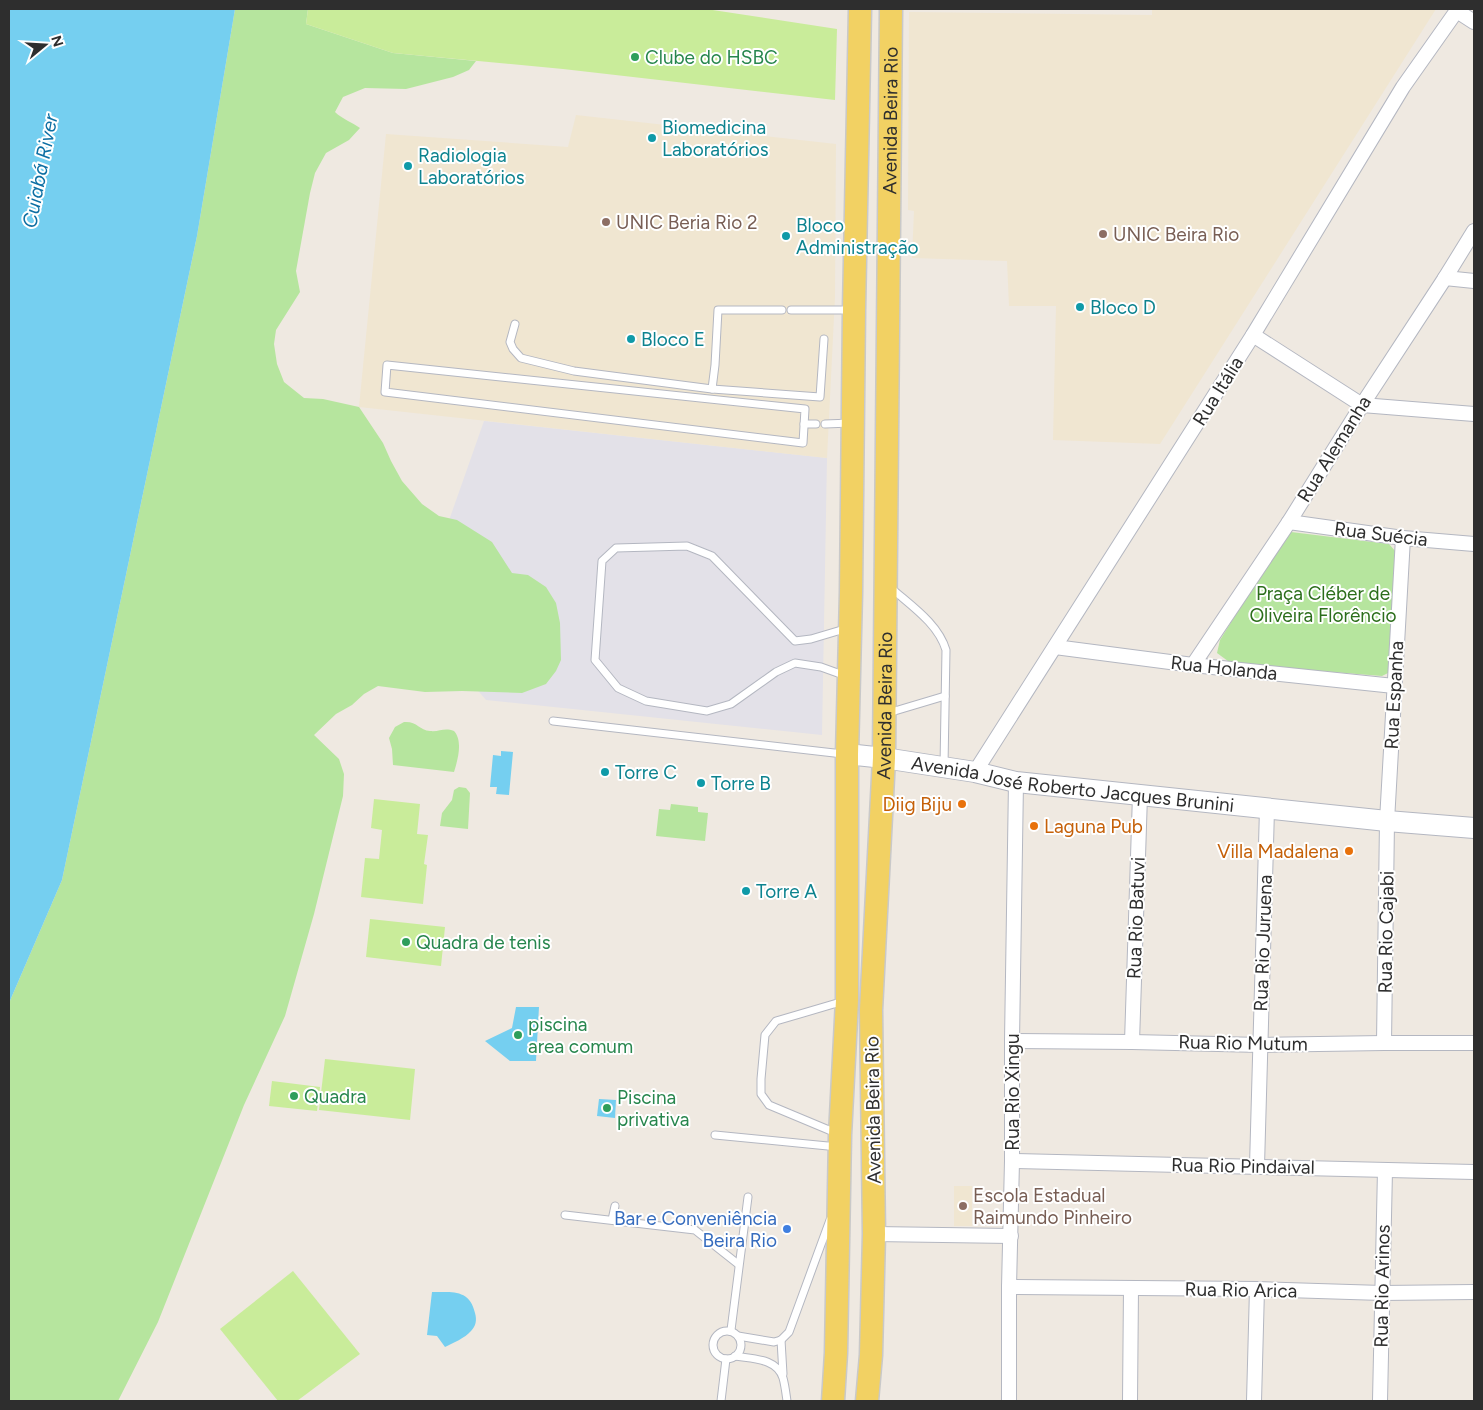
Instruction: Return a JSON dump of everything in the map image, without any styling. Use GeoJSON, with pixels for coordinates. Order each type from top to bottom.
{"type":"FeatureCollection","features":[{"type":"Feature","properties":{"kind":"main road","name":"Avenida Beira Rio"},"geometry":{"type":"LineString","coordinates":[[833,1401],[836,1353],[840,1141],[847,1000],[847,754],[860,9]]}},
{"type":"Feature","properties":{"kind":"main road","name":"Avenida Beira Rio"},"geometry":{"type":"LineString","coordinates":[[867,1401],[871,1355],[874,1234],[872,1010],[884,758],[891,9]]}},
{"type":"Feature","properties":{"kind":"main road"},"geometry":{"type":"LineString","coordinates":[[853,423],[872,430],[887,423]]}},
{"type":"Feature","properties":{"kind":"main road","name":"Avenida José Roberto Jacques Brunini"},"geometry":{"type":"LineString","coordinates":[[847,754],[975,772],[1016,782],[1267,809],[1474,828]]}},
{"type":"Feature","properties":{"kind":"main road"},"geometry":{"type":"LineString","coordinates":[[847,1000],[856,995],[861,997],[872,1010]]}},
{"type":"Feature","properties":{"kind":"street"},"geometry":{"type":"LineString","coordinates":[[1458,10],[1474,22]]}},
{"type":"Feature","properties":{"kind":"street","name":"Rua Itália"},"geometry":{"type":"LineString","coordinates":[[975,772],[1253,335],[1404,87],[1458,10]]}},
{"type":"Feature","properties":{"kind":"street","name":"Rua Alemanha"},"geometry":{"type":"LineString","coordinates":[[1193,666],[1289,522],[1474,231]]}},
{"type":"Feature","properties":{"kind":"street"},"geometry":{"type":"LineString","coordinates":[[1445,278],[1474,281]]}},
{"type":"Feature","properties":{"kind":"street"},"geometry":{"type":"LineString","coordinates":[[1253,335],[1362,405],[1474,414]]}},
{"type":"Feature","properties":{"kind":"street","name":"Rua Suécia"},"geometry":{"type":"LineString","coordinates":[[1289,522],[1403,538],[1474,544]]}},
{"type":"Feature","properties":{"kind":"street","name":"Rua Espanha"},"geometry":{"type":"LineString","coordinates":[[1387,821],[1403,538]]}},
{"type":"Feature","properties":{"kind":"street","name":"Rua Holanda"},"geometry":{"type":"LineString","coordinates":[[1055,647],[1193,666],[1394,686]]}},
{"type":"Feature","properties":{"kind":"street","name":"Rua Rio Xingu"},"geometry":{"type":"LineString","coordinates":[[1009,1401],[1016,782]]}},
{"type":"Feature","properties":{"kind":"street","name":"Rua Rio Batuvi"},"geometry":{"type":"LineString","coordinates":[[1132,1042],[1140,795]]}},
{"type":"Feature","properties":{"kind":"street","name":"Rua Rio Juruena"},"geometry":{"type":"LineString","coordinates":[[1257,1166],[1267,809]]}},
{"type":"Feature","properties":{"kind":"street","name":"Rua Rio Cajabi"},"geometry":{"type":"LineString","coordinates":[[1384,1043],[1387,821]]}},
{"type":"Feature","properties":{"kind":"street","name":"Rua Rio Mutum"},"geometry":{"type":"LineString","coordinates":[[1012,1041],[1260,1045],[1474,1043]]}},
{"type":"Feature","properties":{"kind":"street","name":"Rua Rio Pindaival"},"geometry":{"type":"LineString","coordinates":[[1012,1161],[1474,1172]]}},
{"type":"Feature","properties":{"kind":"street","name":"Rua Rio Arinos"},"geometry":{"type":"LineString","coordinates":[[1380,1401],[1385,1170]]}},
{"type":"Feature","properties":{"kind":"street"},"geometry":{"type":"LineString","coordinates":[[874,1234],[1011,1236]]}},
{"type":"Feature","properties":{"kind":"street","name":"Rua Rio Arica"},"geometry":{"type":"LineString","coordinates":[[1009,1287],[1257,1289],[1382,1293],[1474,1292]]}},
{"type":"Feature","properties":{"kind":"street"},"geometry":{"type":"LineString","coordinates":[[1130,1288],[1130,1401]]}},
{"type":"Feature","properties":{"kind":"street"},"geometry":{"type":"LineString","coordinates":[[1254,1401],[1257,1289]]}},
{"type":"Feature","properties":{"kind":"street"},"geometry":{"type":"LineString","coordinates":[[871,1355],[872,1401]]}},
{"type":"Feature","properties":{"kind":"lane"},"geometry":{"type":"LineString","coordinates":[[712,389],[718,310],[782,310]]}},
{"type":"Feature","properties":{"kind":"lane"},"geometry":{"type":"LineString","coordinates":[[791,310],[854,310]]}},
{"type":"Feature","properties":{"kind":"lane"},"geometry":{"type":"LineString","coordinates":[[515,324],[510,342],[521,358],[574,371],[712,389],[820,397],[824,339]]}},
{"type":"Feature","properties":{"kind":"lane"},"geometry":{"type":"LineString","coordinates":[[387,365],[805,409],[804,424],[803,443],[385,392],[387,365]]}},
{"type":"Feature","properties":{"kind":"lane"},"geometry":{"type":"LineString","coordinates":[[824,424],[853,423]]}},
{"type":"Feature","properties":{"kind":"lane"},"geometry":{"type":"LineString","coordinates":[[804,424],[816,424]]}},
{"type":"Feature","properties":{"kind":"lane"},"geometry":{"type":"LineString","coordinates":[[849,677],[822,667],[795,663],[776,672],[731,704],[707,710],[646,700],[618,688],[595,660],[602,562],[616,548],[688,546],[712,556],[795,641],[850,628]]}},
{"type":"Feature","properties":{"kind":"lane"},"geometry":{"type":"LineString","coordinates":[[886,584],[928,621],[943,641],[946,650],[944,767]]}},
{"type":"Feature","properties":{"kind":"lane"},"geometry":{"type":"LineString","coordinates":[[884,714],[945,696]]}},
{"type":"Feature","properties":{"kind":"lane","name":"Avenida José Roberto Jacques Brunini"},"geometry":{"type":"LineString","coordinates":[[553,721],[847,754]]}},
{"type":"Feature","properties":{"kind":"lane"},"geometry":{"type":"LineString","coordinates":[[840,1141],[769,1105],[762,1094],[761,1079],[765,1035],[776,1021],[847,1000]]}},
{"type":"Feature","properties":{"kind":"lane"},"geometry":{"type":"LineString","coordinates":[[715,1135],[840,1141]]}},
{"type":"Feature","properties":{"kind":"lane"},"geometry":{"type":"LineString","coordinates":[[738,1336],[774,1342],[781,1340],[789,1332],[839,1196]]}},
{"type":"Feature","properties":{"kind":"lane"},"geometry":{"type":"LineString","coordinates":[[731,1330],[748,1197]]}},
{"type":"Feature","properties":{"kind":"lane"},"geometry":{"type":"LineString","coordinates":[[612,1220],[615,1206]]}},
{"type":"Feature","properties":{"kind":"lane"},"geometry":{"type":"LineString","coordinates":[[565,1215],[695,1230],[738,1264]]}},
{"type":"Feature","properties":{"kind":"lane"},"geometry":{"type":"LineString","coordinates":[[731,1330],[717,1334],[713,1342],[714,1352],[721,1358],[726,1359],[735,1356],[765,1360],[776,1366],[783,1376]]}},
{"type":"Feature","properties":{"kind":"lane"},"geometry":{"type":"LineString","coordinates":[[731,1330],[738,1336],[741,1344],[735,1356]]}},
{"type":"Feature","properties":{"kind":"lane"},"geometry":{"type":"LineString","coordinates":[[781,1340],[783,1376],[787,1401]]}},
{"type":"Feature","properties":{"kind":"lane"},"geometry":{"type":"LineString","coordinates":[[721,1401],[726,1359]]}},
{"type":"Feature","properties":{"kind":"shaded area","name":"UNIC Beira Rio"},"geometry":{"type":"Polygon","coordinates":[[[1152,9],[1436,9],[1160,444],[1053,440],[1056,306],[1009,306],[1007,261],[912,258],[914,211],[908,210],[909,12],[1152,15],[1152,9]]]}},
{"type":"Feature","properties":{"kind":"shaded area","name":"UNIC Beria Rio 2"},"geometry":{"type":"Polygon","coordinates":[[[576,115],[836,144],[835,297],[827,458],[359,407],[386,134],[568,147],[576,115]]]}},
{"type":"Feature","properties":{"kind":"shaded area"},"geometry":{"type":"Polygon","coordinates":[[[484,421],[827,458],[822,735],[486,700],[415,617],[484,421]]]}},
{"type":"Feature","properties":{"kind":"shaded area","name":"Escola Estadual Raimundo Pinheiro"},"geometry":{"type":"Polygon","coordinates":[[[954,1186],[972,1186],[972,1226],[954,1226],[954,1186]]]}},
{"type":"Feature","properties":{"kind":"green space"},"geometry":{"type":"Polygon","coordinates":[[[235,9],[308,9],[306,24],[393,53],[476,61],[469,70],[453,77],[406,89],[365,88],[343,97],[335,112],[360,128],[349,140],[326,153],[315,173],[296,271],[300,292],[276,330],[274,344],[277,364],[284,382],[304,398],[323,399],[359,407],[383,443],[402,481],[422,504],[439,516],[457,520],[492,542],[512,573],[528,575],[546,587],[556,603],[560,623],[561,660],[556,671],[546,684],[522,693],[425,692],[378,686],[336,714],[314,735],[339,759],[344,774],[343,796],[314,914],[285,1016],[244,1105],[158,1322],[118,1401],[9,1401],[9,1003],[62,880],[197,236],[235,9]]]}},
{"type":"Feature","properties":{"kind":"green space","name":"Clube do HSBC"},"geometry":{"type":"Polygon","coordinates":[[[308,9],[706,9],[837,29],[835,100],[563,69],[393,53],[306,24],[308,9]]]}},
{"type":"Feature","properties":{"kind":"green space","name":"Praça Cléber de Oliveira Florêncio"},"geometry":{"type":"Polygon","coordinates":[[[1291,532],[1389,544],[1396,552],[1391,667],[1388,673],[1382,676],[1232,664],[1217,653],[1220,640],[1283,538],[1291,532]]]}},
{"type":"Feature","properties":{"kind":"green space"},"geometry":{"type":"Polygon","coordinates":[[[404,722],[412,723],[430,731],[447,729],[454,731],[459,745],[454,772],[393,765],[389,738],[395,727],[404,722]]]}},
{"type":"Feature","properties":{"kind":"green space"},"geometry":{"type":"Polygon","coordinates":[[[459,787],[466,788],[470,793],[468,829],[440,826],[442,813],[452,800],[454,790],[459,787]]]}},
{"type":"Feature","properties":{"kind":"green space"},"geometry":{"type":"Polygon","coordinates":[[[374,799],[420,804],[417,834],[428,835],[424,864],[427,865],[423,904],[361,897],[365,858],[379,859],[382,830],[371,828],[374,799]]]}},
{"type":"Feature","properties":{"kind":"green space"},"geometry":{"type":"Polygon","coordinates":[[[671,804],[698,807],[698,812],[708,813],[705,841],[656,836],[659,809],[670,810],[671,804]]]}},
{"type":"Feature","properties":{"kind":"green space","name":"Quadra de tenis"},"geometry":{"type":"Polygon","coordinates":[[[370,919],[445,927],[441,966],[366,957],[370,919]]]}},
{"type":"Feature","properties":{"kind":"green space"},"geometry":{"type":"Polygon","coordinates":[[[325,1059],[415,1069],[410,1120],[319,1110],[325,1059]]]}},
{"type":"Feature","properties":{"kind":"green space","name":"Quadra"},"geometry":{"type":"Polygon","coordinates":[[[272,1081],[320,1087],[317,1111],[269,1106],[272,1081]]]}},
{"type":"Feature","properties":{"kind":"green space"},"geometry":{"type":"Polygon","coordinates":[[[293,1271],[360,1354],[297,1401],[278,1401],[220,1329],[293,1271]]]}},
{"type":"Feature","properties":{"kind":"water","name":"Cuiabá River"},"geometry":{"type":"Polygon","coordinates":[[[9,9],[235,9],[197,236],[62,880],[9,1003],[9,9]]]}},
{"type":"Feature","properties":{"kind":"water"},"geometry":{"type":"Polygon","coordinates":[[[501,751],[513,752],[509,795],[496,794],[497,787],[490,787],[493,755],[501,756],[501,751]]]}},
{"type":"Feature","properties":{"kind":"water","name":"piscina area comum"},"geometry":{"type":"Polygon","coordinates":[[[516,1007],[539,1007],[536,1061],[510,1061],[485,1041],[512,1028],[516,1007]]]}},
{"type":"Feature","properties":{"kind":"water","name":"Piscina privativa"},"geometry":{"type":"Polygon","coordinates":[[[599,1099],[616,1100],[615,1118],[597,1116],[599,1099]]]}},
{"type":"Feature","properties":{"kind":"water"},"geometry":{"type":"Polygon","coordinates":[[[432,1292],[453,1292],[464,1296],[473,1305],[475,1313],[476,1323],[471,1331],[445,1347],[437,1336],[427,1335],[432,1292]]]}},
{"type":"Feature","properties":{"kind":"place","name":"Clube do HSBC"},"geometry":{"type":"Point","coordinates":[635,57]}},
{"type":"Feature","properties":{"kind":"place","name":"Biomedicina Laboratórios"},"geometry":{"type":"Point","coordinates":[652,138]}},
{"type":"Feature","properties":{"kind":"place","name":"Radiologia Laboratórios"},"geometry":{"type":"Point","coordinates":[408,166]}},
{"type":"Feature","properties":{"kind":"place","name":"UNIC Beria Rio 2"},"geometry":{"type":"Point","coordinates":[606,222]}},
{"type":"Feature","properties":{"kind":"place","name":"UNIC Beira Rio"},"geometry":{"type":"Point","coordinates":[1103,234]}},
{"type":"Feature","properties":{"kind":"place","name":"Bloco Administração"},"geometry":{"type":"Point","coordinates":[786,236]}},
{"type":"Feature","properties":{"kind":"place","name":"Bloco D"},"geometry":{"type":"Point","coordinates":[1080,307]}},
{"type":"Feature","properties":{"kind":"place","name":"Bloco E"},"geometry":{"type":"Point","coordinates":[631,339]}},
{"type":"Feature","properties":{"kind":"place","name":"Torre C"},"geometry":{"type":"Point","coordinates":[605,772]}},
{"type":"Feature","properties":{"kind":"place","name":"Torre B"},"geometry":{"type":"Point","coordinates":[701,783]}},
{"type":"Feature","properties":{"kind":"place","name":"Diig Biju"},"geometry":{"type":"Point","coordinates":[962,804]}},
{"type":"Feature","properties":{"kind":"place","name":"Laguna Pub"},"geometry":{"type":"Point","coordinates":[1034,826]}},
{"type":"Feature","properties":{"kind":"place","name":"Villa Madalena"},"geometry":{"type":"Point","coordinates":[1349,851]}},
{"type":"Feature","properties":{"kind":"place","name":"Torre A"},"geometry":{"type":"Point","coordinates":[746,891]}},
{"type":"Feature","properties":{"kind":"place","name":"Quadra de tenis"},"geometry":{"type":"Point","coordinates":[406,942]}},
{"type":"Feature","properties":{"kind":"place","name":"piscina area comum"},"geometry":{"type":"Point","coordinates":[518,1035]}},
{"type":"Feature","properties":{"kind":"place","name":"Quadra"},"geometry":{"type":"Point","coordinates":[294,1096]}},
{"type":"Feature","properties":{"kind":"place","name":"Piscina privativa"},"geometry":{"type":"Point","coordinates":[607,1108]}},
{"type":"Feature","properties":{"kind":"place","name":"Escola Estadual Raimundo Pinheiro"},"geometry":{"type":"Point","coordinates":[963,1206]}},
{"type":"Feature","properties":{"kind":"place","name":"Bar e Conveniência Beira Rio"},"geometry":{"type":"Point","coordinates":[787,1229]}}]}
